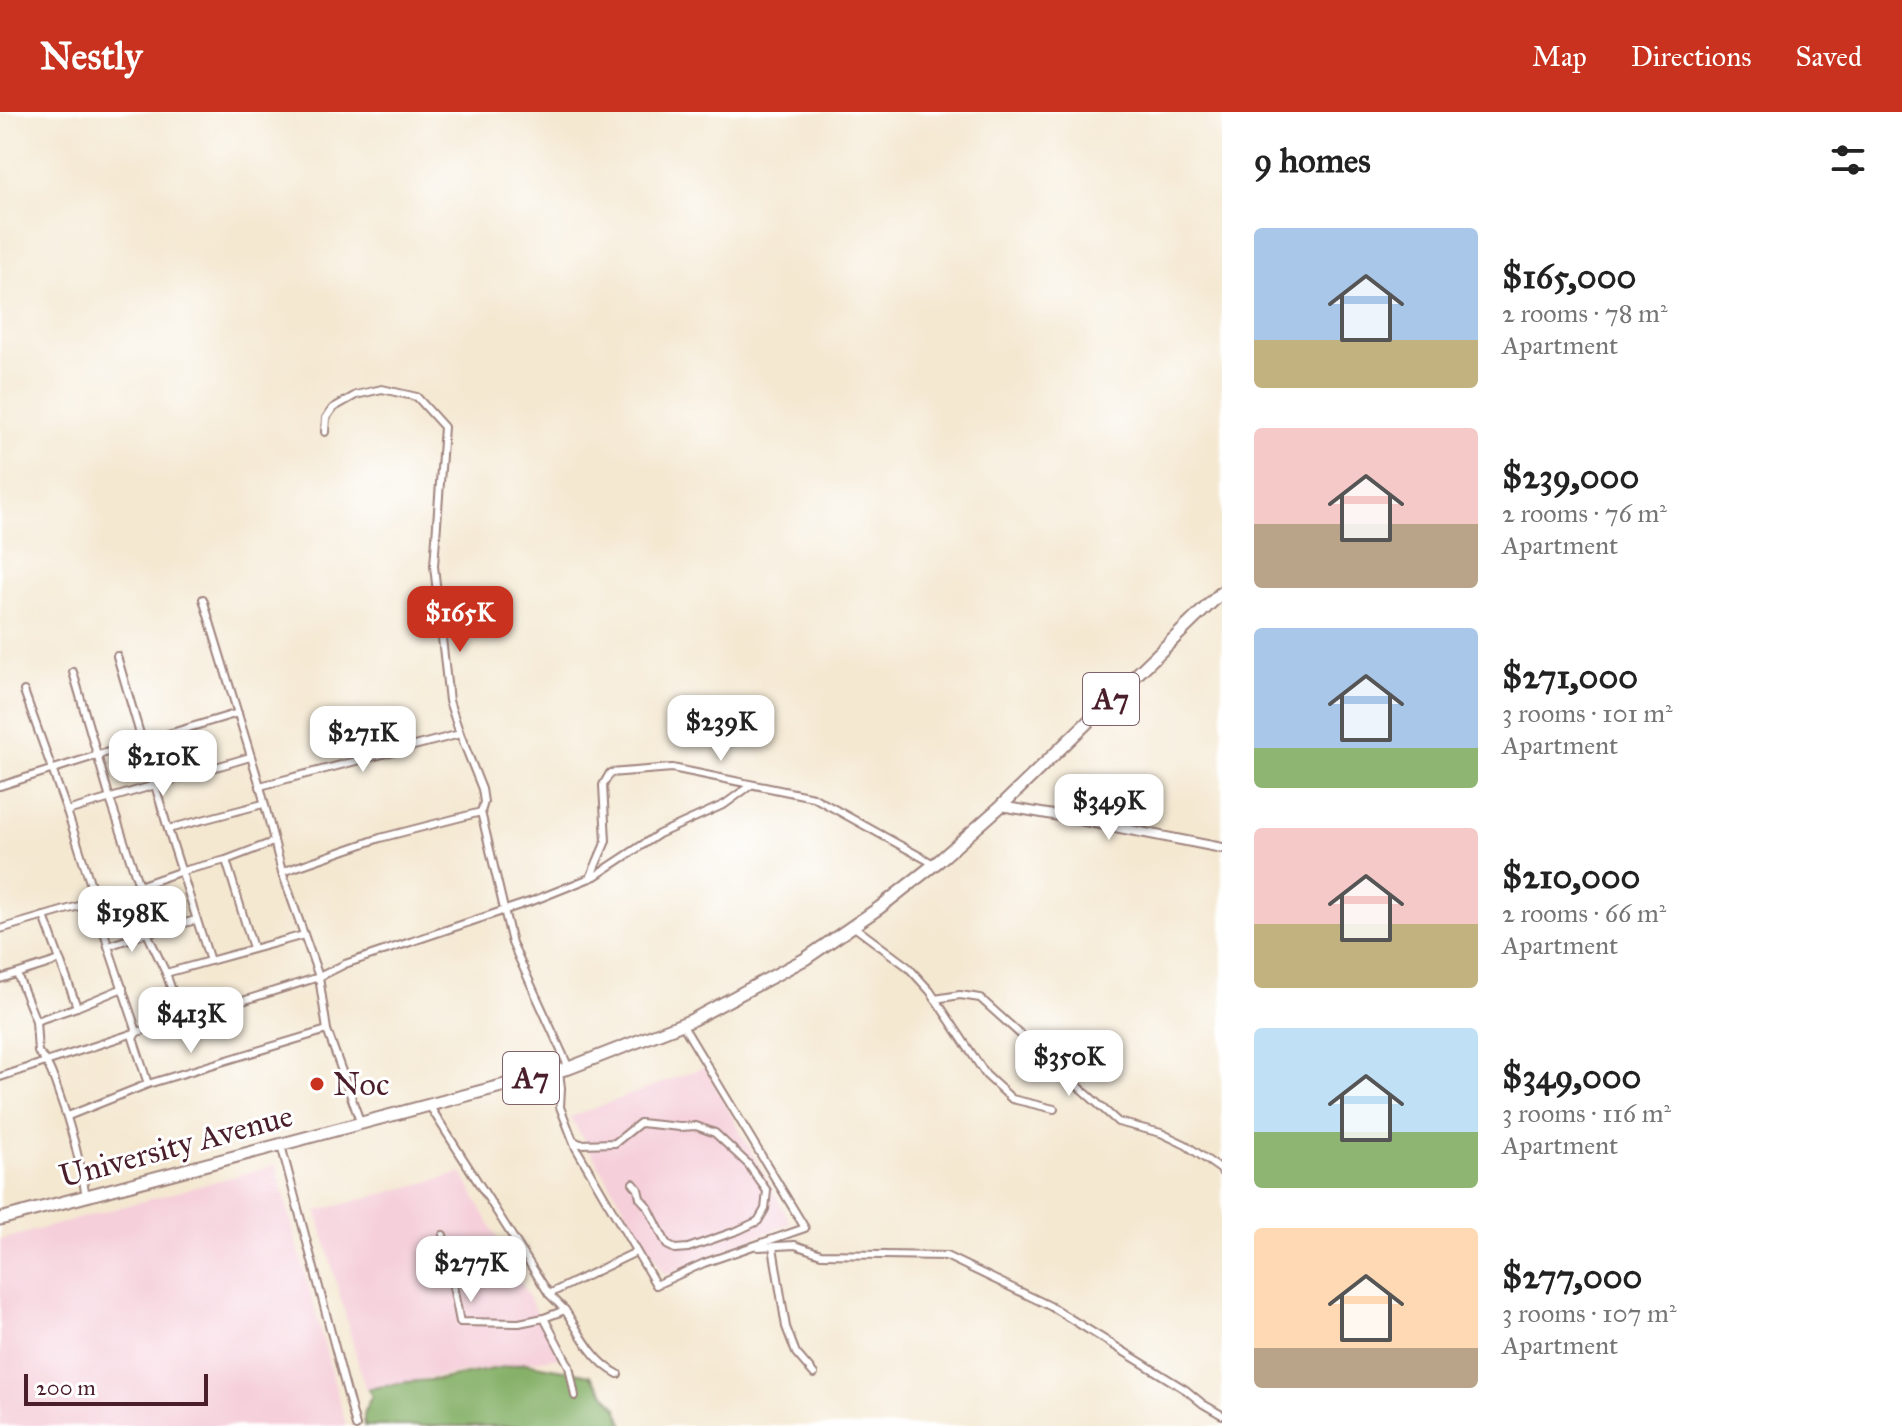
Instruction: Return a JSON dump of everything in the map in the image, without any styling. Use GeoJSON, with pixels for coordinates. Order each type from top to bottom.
{"type":"FeatureCollection","features":[{"type":"Feature","properties":{"kind":"highway","name":"A7"},"geometry":{"type":"LineString","coordinates":[[1001,806],[1222,592]]}},
{"type":"Feature","properties":{"kind":"highway","name":"University Avenue"},"geometry":{"type":"LineString","coordinates":[[0,1219],[564,1070],[682,1024],[805,959],[879,908],[1001,806]]}},
{"type":"Feature","properties":{"kind":"street"},"geometry":{"type":"LineString","coordinates":[[325,432],[326,418],[333,408],[356,395],[382,389],[417,397],[444,427],[434,566],[449,701],[482,789],[484,802],[481,812],[512,943],[564,1070],[560,1107],[576,1148],[656,1285],[704,1263],[805,1228],[682,1024]]}},
{"type":"Feature","properties":{"kind":"street"},"geometry":{"type":"LineString","coordinates":[[203,599],[260,786],[282,872],[319,977],[327,1030],[361,1124]]}},
{"type":"Feature","properties":{"kind":"street"},"geometry":{"type":"LineString","coordinates":[[117,656],[210,961]]}},
{"type":"Feature","properties":{"kind":"street"},"geometry":{"type":"LineString","coordinates":[[73,672],[139,886]]}},
{"type":"Feature","properties":{"kind":"street"},"geometry":{"type":"LineString","coordinates":[[24,691],[54,769],[137,1032]]}},
{"type":"Feature","properties":{"kind":"street"},"geometry":{"type":"LineString","coordinates":[[0,786],[238,713]]}},
{"type":"Feature","properties":{"kind":"street"},"geometry":{"type":"LineString","coordinates":[[260,786],[460,734]]}},
{"type":"Feature","properties":{"kind":"street"},"geometry":{"type":"LineString","coordinates":[[67,811],[250,757]]}},
{"type":"Feature","properties":{"kind":"street"},"geometry":{"type":"LineString","coordinates":[[590,878],[606,841],[603,785],[610,773],[672,768],[813,797],[934,864]]}},
{"type":"Feature","properties":{"kind":"street"},"geometry":{"type":"LineString","coordinates":[[0,1077],[319,977],[345,964],[504,911],[590,878],[659,834],[725,804],[751,785]]}},
{"type":"Feature","properties":{"kind":"street"},"geometry":{"type":"LineString","coordinates":[[168,829],[263,804]]}},
{"type":"Feature","properties":{"kind":"street"},"geometry":{"type":"LineString","coordinates":[[1001,806],[1222,848]]}},
{"type":"Feature","properties":{"kind":"street"},"geometry":{"type":"LineString","coordinates":[[282,872],[380,838],[481,812]]}},
{"type":"Feature","properties":{"kind":"street"},"geometry":{"type":"LineString","coordinates":[[0,929],[226,860],[273,842]]}},
{"type":"Feature","properties":{"kind":"street"},"geometry":{"type":"LineString","coordinates":[[226,860],[253,948]]}},
{"type":"Feature","properties":{"kind":"street"},"geometry":{"type":"LineString","coordinates":[[44,916],[77,1007]]}},
{"type":"Feature","properties":{"kind":"street"},"geometry":{"type":"LineString","coordinates":[[108,946],[196,920]]}},
{"type":"Feature","properties":{"kind":"street"},"geometry":{"type":"LineString","coordinates":[[853,926],[908,967],[935,999],[986,1075],[1003,1091],[1012,1099],[1054,1109]]}},
{"type":"Feature","properties":{"kind":"street"},"geometry":{"type":"LineString","coordinates":[[147,933],[166,973],[182,1020]]}},
{"type":"Feature","properties":{"kind":"street"},"geometry":{"type":"LineString","coordinates":[[166,973],[304,935]]}},
{"type":"Feature","properties":{"kind":"street"},"geometry":{"type":"LineString","coordinates":[[0,979],[60,960]]}},
{"type":"Feature","properties":{"kind":"street"},"geometry":{"type":"LineString","coordinates":[[17,974],[36,1021],[38,1052],[47,1061],[68,1116],[86,1196]]}},
{"type":"Feature","properties":{"kind":"street"},"geometry":{"type":"LineString","coordinates":[[36,1021],[123,988]]}},
{"type":"Feature","properties":{"kind":"street"},"geometry":{"type":"LineString","coordinates":[[935,999],[960,995],[980,998],[1118,1122],[1174,1139],[1222,1172]]}},
{"type":"Feature","properties":{"kind":"street"},"geometry":{"type":"LineString","coordinates":[[68,1116],[148,1084],[327,1030]]}},
{"type":"Feature","properties":{"kind":"street"},"geometry":{"type":"LineString","coordinates":[[137,1032],[133,1038],[148,1084]]}},
{"type":"Feature","properties":{"kind":"street"},"geometry":{"type":"LineString","coordinates":[[429,1105],[549,1294],[565,1310],[598,1360],[618,1374]]}},
{"type":"Feature","properties":{"kind":"street"},"geometry":{"type":"LineString","coordinates":[[574,1141],[580,1144],[615,1143],[640,1123],[696,1126],[715,1133],[748,1164],[767,1191],[765,1209],[758,1221],[739,1230],[707,1243],[675,1249],[667,1245],[633,1183]]}},
{"type":"Feature","properties":{"kind":"street"},"geometry":{"type":"LineString","coordinates":[[281,1145],[356,1426]]}},
{"type":"Feature","properties":{"kind":"street"},"geometry":{"type":"LineString","coordinates":[[443,1235],[460,1322],[519,1323],[565,1310]]}},
{"type":"Feature","properties":{"kind":"street"},"geometry":{"type":"LineString","coordinates":[[751,1246],[795,1245],[821,1254],[946,1256],[1050,1306],[1222,1415]]}},
{"type":"Feature","properties":{"kind":"street"},"geometry":{"type":"LineString","coordinates":[[773,1247],[786,1327],[796,1353],[814,1374]]}},
{"type":"Feature","properties":{"kind":"street"},"geometry":{"type":"LineString","coordinates":[[549,1294],[636,1252]]}},
{"type":"Feature","properties":{"kind":"street"},"geometry":{"type":"LineString","coordinates":[[544,1318],[569,1366],[575,1396]]}},
{"type":"Feature","properties":{"kind":"shaded area"},"geometry":{"type":"Polygon","coordinates":[[[705,1067],[791,1223],[665,1275],[570,1117],[705,1067]]]}},
{"type":"Feature","properties":{"kind":"shaded area"},"geometry":{"type":"Polygon","coordinates":[[[276,1165],[346,1426],[0,1426],[0,1240],[276,1165]]]}},
{"type":"Feature","properties":{"kind":"shaded area"},"geometry":{"type":"Polygon","coordinates":[[[462,1173],[561,1357],[365,1388],[317,1211],[462,1173]]]}},
{"type":"Feature","properties":{"kind":"green space"},"geometry":{"type":"Polygon","coordinates":[[[525,1363],[590,1375],[617,1408],[624,1426],[365,1426],[365,1410],[372,1396],[368,1389],[525,1363]]]}},
{"type":"Feature","properties":{"kind":"place","name":"Noc"},"geometry":{"type":"Point","coordinates":[317,1084]}}]}
